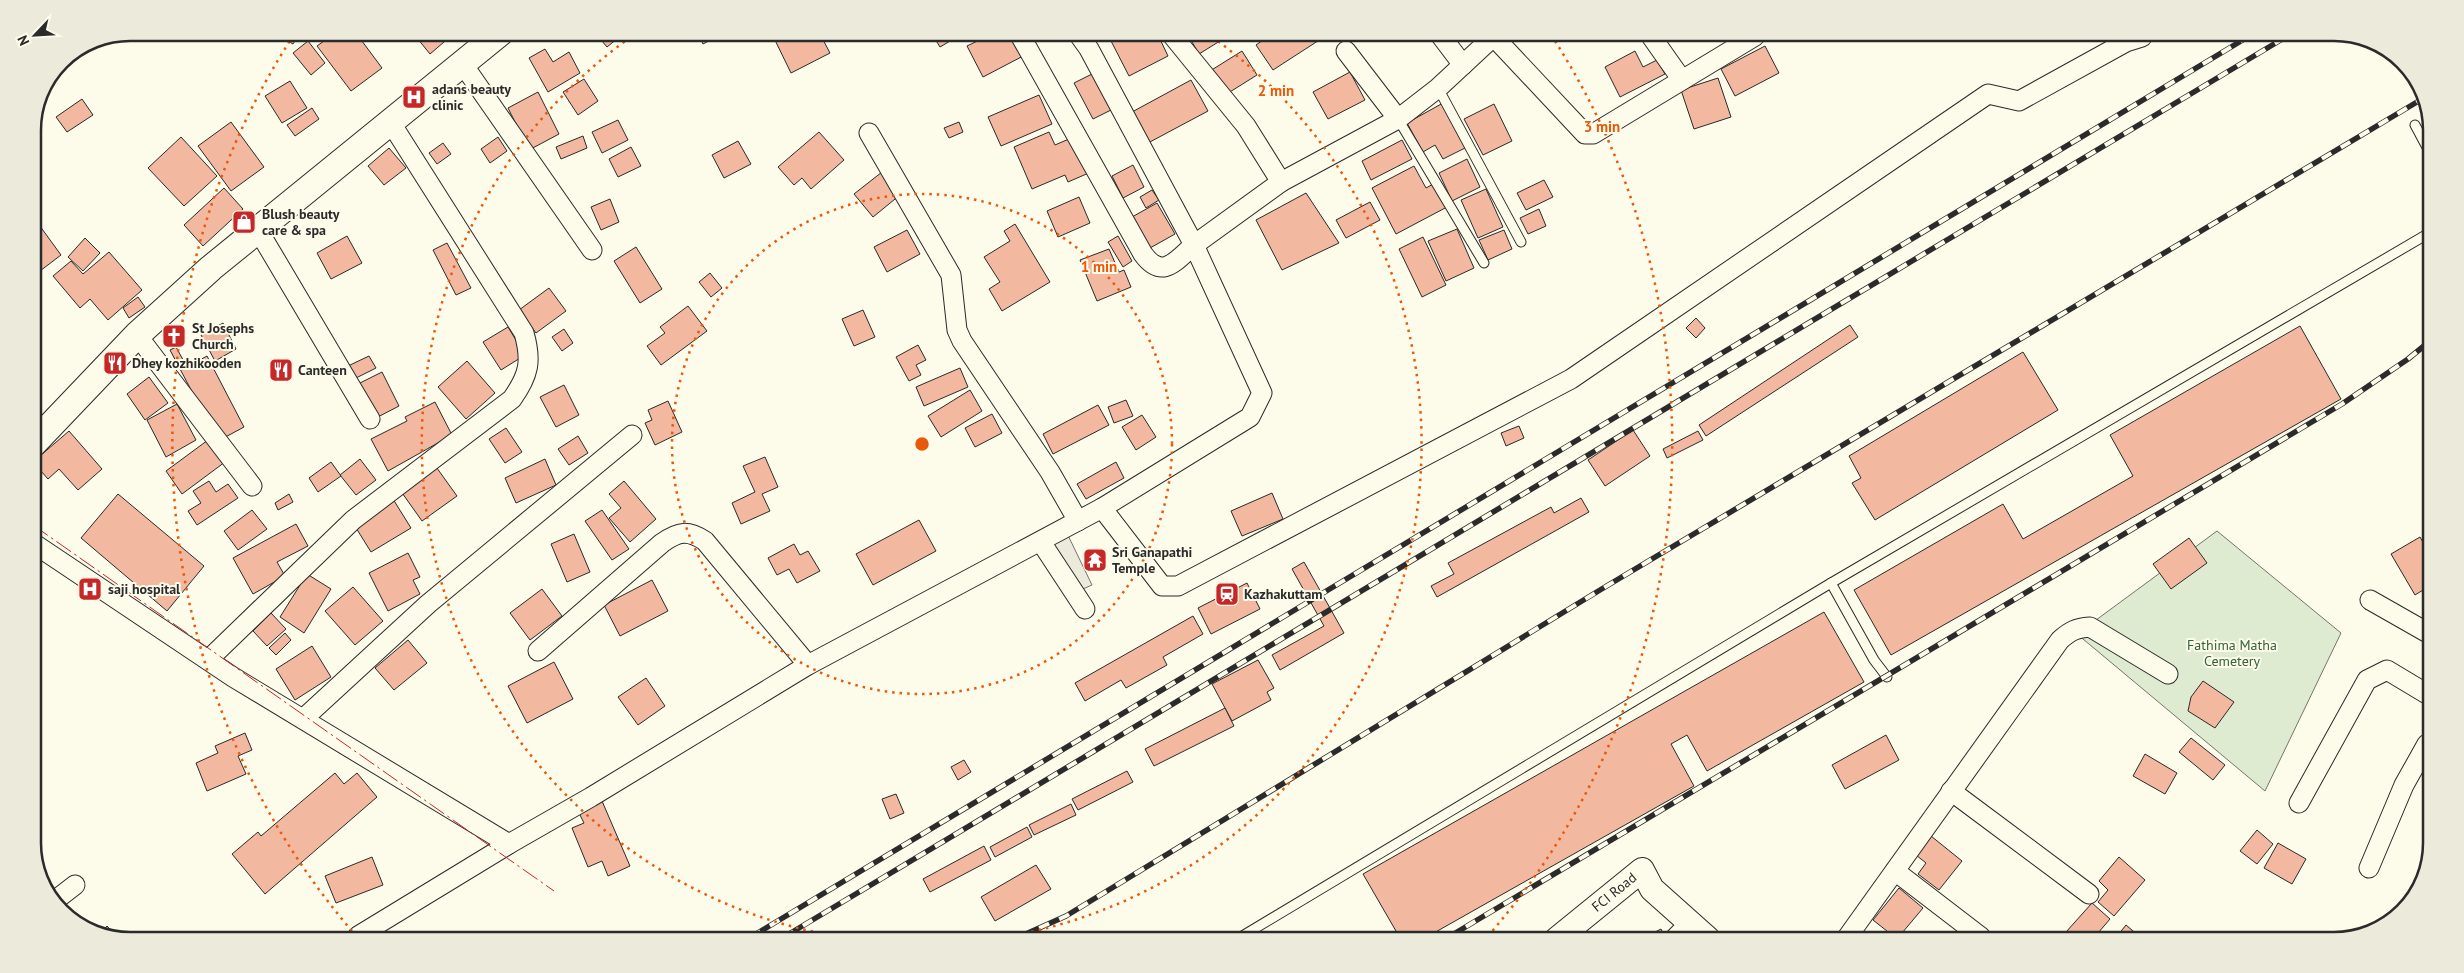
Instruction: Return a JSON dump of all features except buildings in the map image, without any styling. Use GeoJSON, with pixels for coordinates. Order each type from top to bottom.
{"type":"FeatureCollection","features":[{"type":"Feature","properties":{"kind":"main road"},"geometry":{"type":"LineString","coordinates":[[41,436],[137,334],[211,268],[490,41]]}},
{"type":"Feature","properties":{"kind":"street"},"geometry":{"type":"LineString","coordinates":[[1023,41],[1149,262],[1160,268],[1167,267],[1281,182],[1398,119],[1438,88],[1489,41]]}},
{"type":"Feature","properties":{"kind":"street"},"geometry":{"type":"LineString","coordinates":[[365,932],[808,665],[1102,508],[1250,417],[1262,393],[1194,245],[1083,41]]}},
{"type":"Feature","properties":{"kind":"street"},"geometry":{"type":"LineString","coordinates":[[1177,41],[1246,126],[1281,182]]}},
{"type":"Feature","properties":{"kind":"street"},"geometry":{"type":"LineString","coordinates":[[1445,41],[1464,65]]}},
{"type":"Feature","properties":{"kind":"street"},"geometry":{"type":"LineString","coordinates":[[1499,41],[1585,134],[1593,134],[1747,41]]}},
{"type":"Feature","properties":{"kind":"street"},"geometry":{"type":"LineString","coordinates":[[1655,41],[1682,80]]}},
{"type":"Feature","properties":{"kind":"street"},"geometry":{"type":"LineString","coordinates":[[1102,508],[1162,586],[1178,586],[1571,379],[1988,94],[2019,101],[2129,41]]}},
{"type":"Feature","properties":{"kind":"street"},"geometry":{"type":"LineString","coordinates":[[1346,51],[1398,119]]}},
{"type":"Feature","properties":{"kind":"street"},"geometry":{"type":"LineString","coordinates":[[462,63],[592,250]]}},
{"type":"Feature","properties":{"kind":"street"},"geometry":{"type":"LineString","coordinates":[[208,660],[353,520],[512,399],[522,385],[528,370],[530,354],[524,333],[391,123]]}},
{"type":"Feature","properties":{"kind":"street"},"geometry":{"type":"LineString","coordinates":[[869,132],[951,275],[956,323],[962,342],[1050,472],[1078,521]]}},
{"type":"Feature","properties":{"kind":"street"},"geometry":{"type":"LineString","coordinates":[[258,230],[370,419]]}},
{"type":"Feature","properties":{"kind":"street"},"geometry":{"type":"LineString","coordinates":[[137,334],[252,486]]}},
{"type":"Feature","properties":{"kind":"street"},"geometry":{"type":"LineString","coordinates":[[303,719],[428,604],[632,435]]}},
{"type":"Feature","properties":{"kind":"street"},"geometry":{"type":"LineString","coordinates":[[538,651],[662,543],[683,532],[692,533],[705,541],[808,665]]}},
{"type":"Feature","properties":{"kind":"street"},"geometry":{"type":"LineString","coordinates":[[1041,542],[1085,609]]}},
{"type":"Feature","properties":{"kind":"street"},"geometry":{"type":"LineString","coordinates":[[41,547],[208,660],[510,844]]}},
{"type":"Feature","properties":{"kind":"street"},"geometry":{"type":"LineString","coordinates":[[2370,600],[2423,630]]}},
{"type":"Feature","properties":{"kind":"street"},"geometry":{"type":"LineString","coordinates":[[1851,932],[2060,640],[2068,632],[2078,628],[2090,628],[2168,674]]}},
{"type":"Feature","properties":{"kind":"street"},"geometry":{"type":"LineString","coordinates":[[2299,803],[2367,680],[2387,670],[2423,692]]}},
{"type":"Feature","properties":{"kind":"street"},"geometry":{"type":"LineString","coordinates":[[2369,868],[2404,785],[2423,751]]}},
{"type":"Feature","properties":{"kind":"street"},"geometry":{"type":"LineString","coordinates":[[1951,791],[2089,894]]}},
{"type":"Feature","properties":{"kind":"street","name":"FCI Road"},"geometry":{"type":"LineString","coordinates":[[1567,932],[1642,870],[1652,889],[1681,932]]}},
{"type":"Feature","properties":{"kind":"street"},"geometry":{"type":"LineString","coordinates":[[1895,871],[1974,932]]}},
{"type":"Feature","properties":{"kind":"street"},"geometry":{"type":"LineString","coordinates":[[60,897],[75,885]]}},
{"type":"Feature","properties":{"kind":"lane"},"geometry":{"type":"LineString","coordinates":[[1438,88],[1521,242]]}},
{"type":"Feature","properties":{"kind":"lane"},"geometry":{"type":"LineString","coordinates":[[1398,119],[1484,263]]}},
{"type":"Feature","properties":{"kind":"lane"},"geometry":{"type":"LineString","coordinates":[[2415,125],[2423,140]]}},
{"type":"Feature","properties":{"kind":"lane"},"geometry":{"type":"LineString","coordinates":[[1249,932],[1831,583],[2423,236]]}},
{"type":"Feature","properties":{"kind":"lane"},"geometry":{"type":"LineString","coordinates":[[1831,583],[1874,660],[1887,677]]}},
{"type":"Feature","properties":{"kind":"green space","name":"Fathima Matha Cemetery"},"geometry":{"type":"Polygon","coordinates":[[[2217,531],[2341,633],[2265,791],[2077,634],[2217,531]]]}},
{"type":"Feature","properties":{"kind":"shaded area"},"geometry":{"type":"Polygon","coordinates":[[[1063,525],[1092,585],[1069,595],[1041,535],[1063,525]]]}},
{"type":"Feature","properties":{"kind":"railway"},"geometry":{"type":"LineString","coordinates":[[759,932],[2241,41]]}},
{"type":"Feature","properties":{"kind":"railway"},"geometry":{"type":"LineString","coordinates":[[792,932],[2279,41]]}},
{"type":"Feature","properties":{"kind":"railway"},"geometry":{"type":"LineString","coordinates":[[1030,932],[1066,916],[1600,590],[2418,101]]}},
{"type":"Feature","properties":{"kind":"railway"},"geometry":{"type":"LineString","coordinates":[[1457,932],[2342,404],[2423,347]]}},
{"type":"Feature","properties":{"kind":"power"},"geometry":{"type":"LineString","coordinates":[[41,531],[554,891]]}},
{"type":"Feature","properties":{"kind":"place","name":"adans beauty clinic"},"geometry":{"type":"Point","coordinates":[414,97]}},
{"type":"Feature","properties":{"kind":"place","name":"Blush beauty care & spa"},"geometry":{"type":"Point","coordinates":[244,222]}},
{"type":"Feature","properties":{"kind":"place","name":"St Josephs Church"},"geometry":{"type":"Point","coordinates":[174,336]}},
{"type":"Feature","properties":{"kind":"place","name":"Dhey kozhikooden"},"geometry":{"type":"Point","coordinates":[115,363]}},
{"type":"Feature","properties":{"kind":"place","name":"Canteen"},"geometry":{"type":"Point","coordinates":[281,370]}},
{"type":"Feature","properties":{"kind":"place","name":"Sri Ganapathi Temple"},"geometry":{"type":"Point","coordinates":[1095,560]}},
{"type":"Feature","properties":{"kind":"place","name":"saji hospital"},"geometry":{"type":"Point","coordinates":[90,589]}},
{"type":"Feature","properties":{"kind":"place","name":"Kazhakuttam"},"geometry":{"type":"Point","coordinates":[1227,594]}}]}
